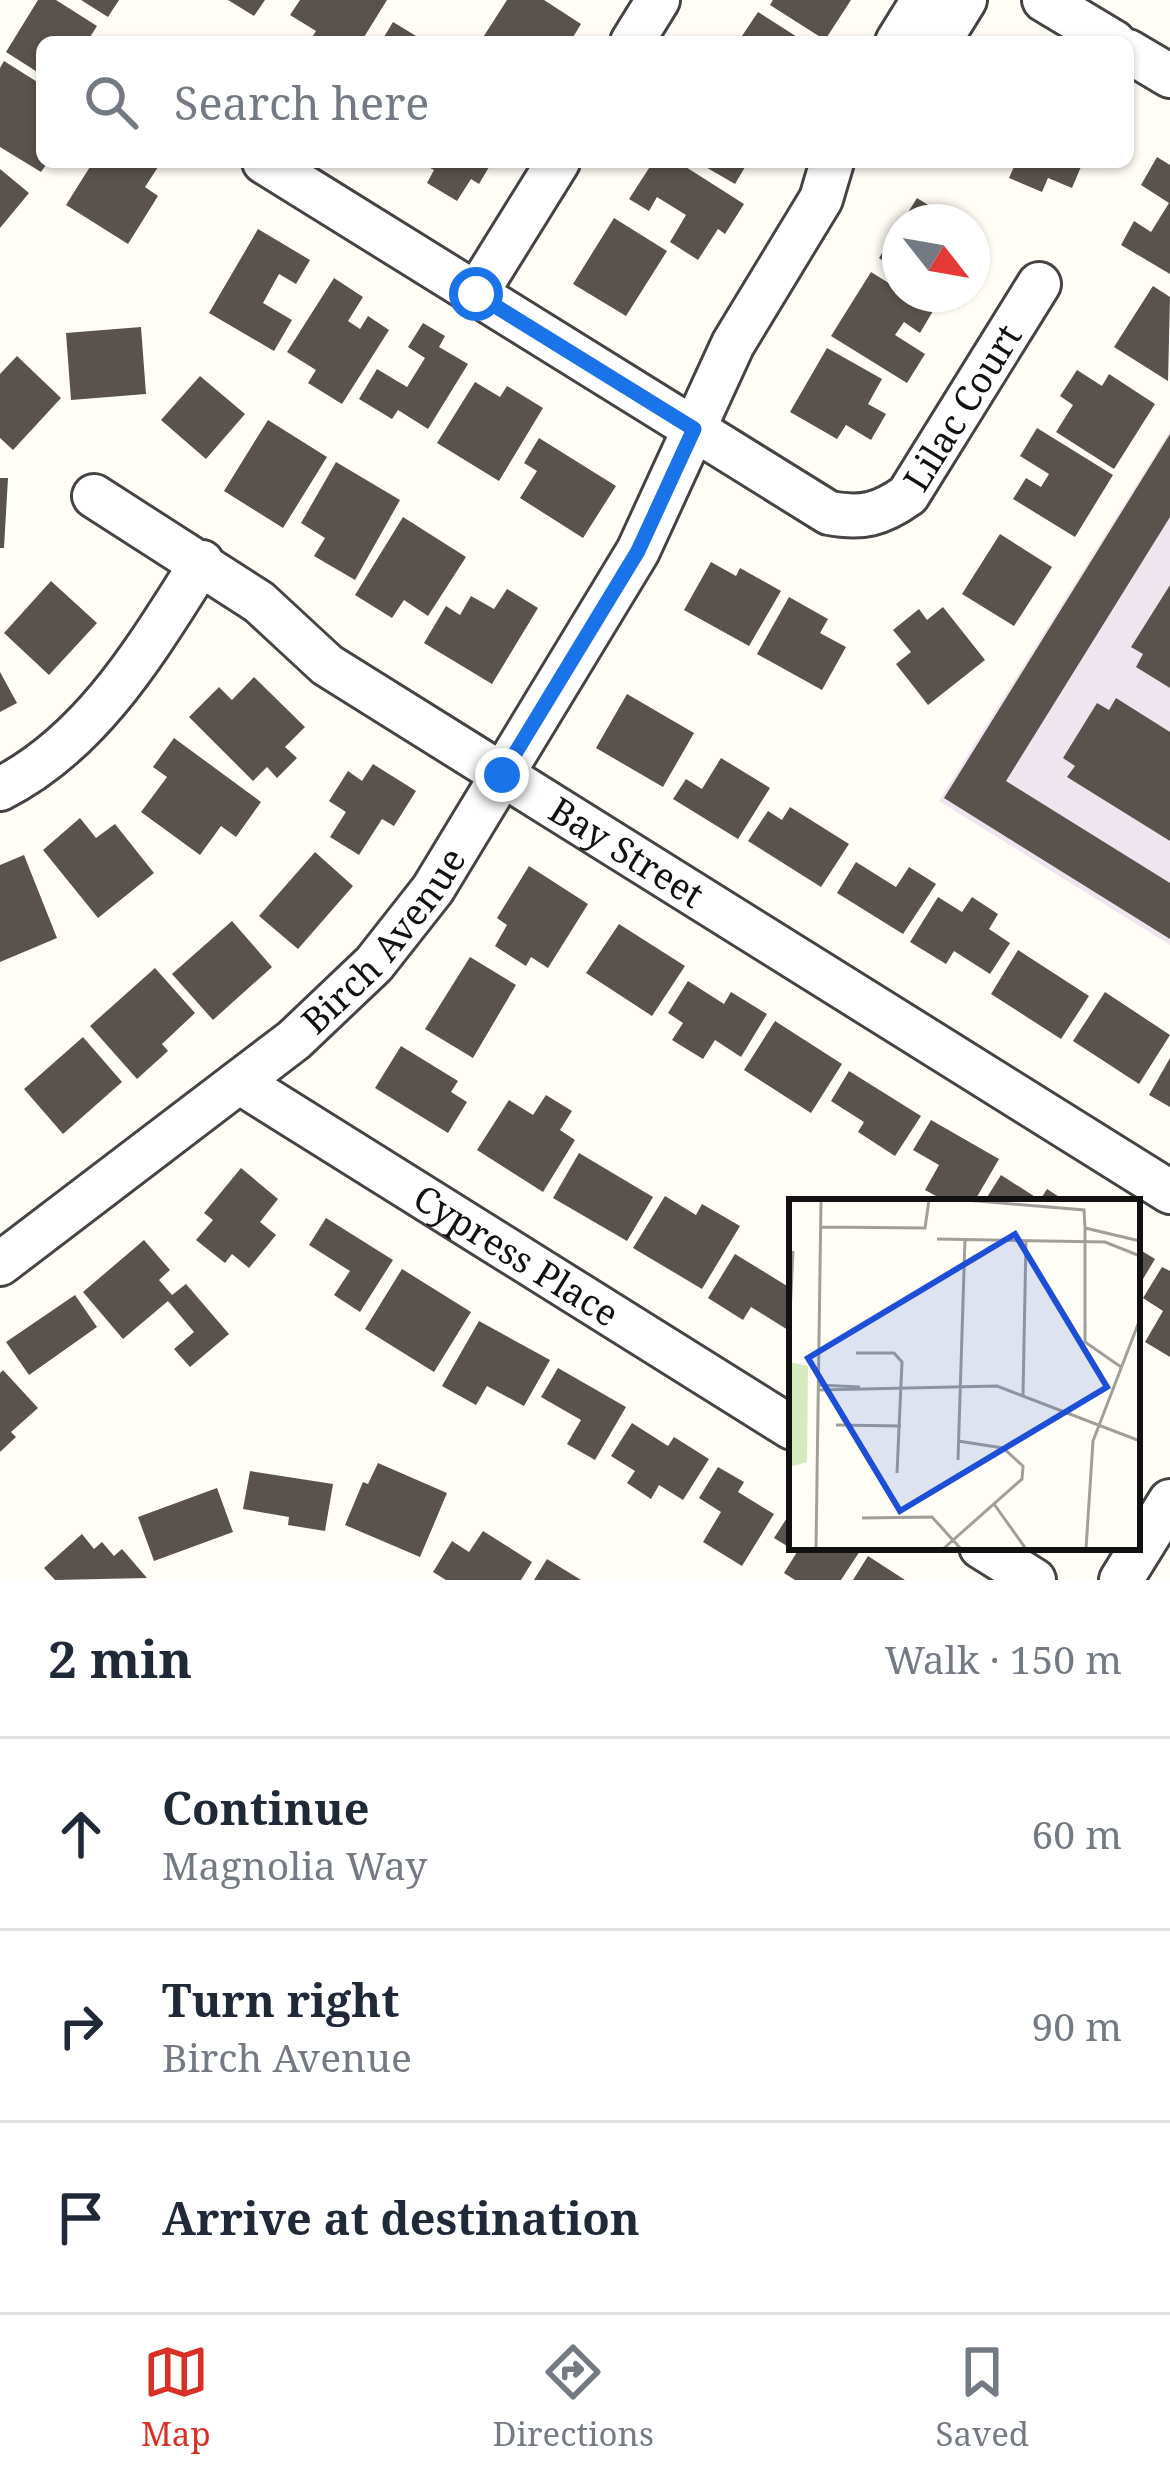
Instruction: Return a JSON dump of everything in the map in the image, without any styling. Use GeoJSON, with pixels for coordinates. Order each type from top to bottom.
{"type":"FeatureCollection","features":[{"type":"Feature","properties":{"kind":"street"},"geometry":{"type":"LineString","coordinates":[[636,36],[658,0]]}},
{"type":"Feature","properties":{"kind":"street"},"geometry":{"type":"LineString","coordinates":[[901,36],[923,0]]}},
{"type":"Feature","properties":{"kind":"street"},"geometry":{"type":"LineString","coordinates":[[944,36],[965,0]]}},
{"type":"Feature","properties":{"kind":"street"},"geometry":{"type":"LineString","coordinates":[[1044,0],[1104,36]]}},
{"type":"Feature","properties":{"kind":"street"},"geometry":{"type":"LineString","coordinates":[[274,168],[694,429]]}},
{"type":"Feature","properties":{"kind":"street"},"geometry":{"type":"LineString","coordinates":[[476,294],[554,168]]}},
{"type":"Feature","properties":{"kind":"street","name":"Birch Avenue"},"geometry":{"type":"LineString","coordinates":[[0,1264],[294,1040],[374,964],[433,890],[638,551],[733,344],[826,181],[853,168]]}},
{"type":"Feature","properties":{"kind":"street","name":"Lilac Court"},"geometry":{"type":"LineString","coordinates":[[694,429],[829,513],[857,518],[884,512],[908,495],[1039,284]]}},
{"type":"Feature","properties":{"kind":"street","name":"Bay Street"},"geometry":{"type":"LineString","coordinates":[[94,496],[259,602],[327,665],[1170,1192]]}},
{"type":"Feature","properties":{"kind":"street"},"geometry":{"type":"LineString","coordinates":[[0,790],[50,759],[100,708],[136,666],[202,562]]}},
{"type":"Feature","properties":{"kind":"street","name":"Cypress Place"},"geometry":{"type":"LineString","coordinates":[[239,1082],[789,1427]]}},
{"type":"Feature","properties":{"kind":"street"},"geometry":{"type":"LineString","coordinates":[[1140,1549],[1170,1501]]}},
{"type":"Feature","properties":{"kind":"street"},"geometry":{"type":"LineString","coordinates":[[986,1550],[1034,1580]]}},
{"type":"Feature","properties":{"kind":"street"},"geometry":{"type":"LineString","coordinates":[[1121,1580],[1140,1550]]}},
{"type":"Feature","properties":{"kind":"shaded area"},"geometry":{"type":"Polygon","coordinates":[[[1170,431],[1170,945],[939,801],[1170,431]]]}},
{"type":"Feature","properties":{"kind":"building"},"geometry":{"type":"Polygon","coordinates":[[[38,0],[56,0],[97,26],[91,36],[36,36],[36,71],[6,52],[38,0]]]}},
{"type":"Feature","properties":{"kind":"building"},"geometry":{"type":"Polygon","coordinates":[[[81,0],[119,0],[108,17],[81,0]]]}},
{"type":"Feature","properties":{"kind":"building"},"geometry":{"type":"Polygon","coordinates":[[[228,0],[265,0],[254,16],[228,0]]]}},
{"type":"Feature","properties":{"kind":"building"},"geometry":{"type":"Polygon","coordinates":[[[300,0],[387,0],[365,36],[313,36],[316,31],[290,15],[300,0]]]}},
{"type":"Feature","properties":{"kind":"building"},"geometry":{"type":"Polygon","coordinates":[[[507,0],[544,0],[581,24],[574,36],[484,36],[507,0]]]}},
{"type":"Feature","properties":{"kind":"building"},"geometry":{"type":"Polygon","coordinates":[[[773,0],[851,0],[828,36],[819,36],[770,5],[773,0]]]}},
{"type":"Feature","properties":{"kind":"building"},"geometry":{"type":"Polygon","coordinates":[[[758,12],[796,36],[742,36],[758,12]]]}},
{"type":"Feature","properties":{"kind":"building"},"geometry":{"type":"Polygon","coordinates":[[[393,22],[416,36],[385,36],[393,22]]]}},
{"type":"Feature","properties":{"kind":"building"},"geometry":{"type":"Polygon","coordinates":[[[4,61],[36,81],[36,168],[44,168],[41,172],[0,147],[0,68],[4,61]]]}},
{"type":"Feature","properties":{"kind":"building"},"geometry":{"type":"Polygon","coordinates":[[[1157,157],[1170,165],[1170,274],[1121,245],[1134,221],[1151,232],[1169,203],[1141,185],[1157,157]]]}},
{"type":"Feature","properties":{"kind":"building"},"geometry":{"type":"Polygon","coordinates":[[[89,168],[157,168],[145,187],[158,196],[128,244],[66,205],[89,168]]]}},
{"type":"Feature","properties":{"kind":"building"},"geometry":{"type":"Polygon","coordinates":[[[430,168],[488,168],[479,184],[471,179],[457,201],[427,183],[434,170],[430,168]]]}},
{"type":"Feature","properties":{"kind":"building"},"geometry":{"type":"Polygon","coordinates":[[[649,168],[687,168],[744,204],[725,234],[718,229],[698,260],[670,242],[686,215],[657,197],[649,211],[629,199],[649,168]]]}},
{"type":"Feature","properties":{"kind":"building"},"geometry":{"type":"Polygon","coordinates":[[[707,168],[744,168],[735,184],[707,168]]]}},
{"type":"Feature","properties":{"kind":"building"},"geometry":{"type":"Polygon","coordinates":[[[1013,168],[1080,168],[1072,188],[1048,178],[1042,192],[1009,178],[1013,168]]]}},
{"type":"Feature","properties":{"kind":"building"},"geometry":{"type":"Polygon","coordinates":[[[0,169],[29,193],[0,228],[0,169]]]}},
{"type":"Feature","properties":{"kind":"building"},"geometry":{"type":"Polygon","coordinates":[[[614,218],[667,251],[626,316],[573,284],[614,218]]]}},
{"type":"Feature","properties":{"kind":"building"},"geometry":{"type":"Polygon","coordinates":[[[258,229],[310,260],[296,284],[279,274],[263,303],[292,320],[274,351],[209,313],[258,229]]]}},
{"type":"Feature","properties":{"kind":"building"},"geometry":{"type":"Polygon","coordinates":[[[871,272],[882,279],[882,312],[932,312],[920,333],[904,322],[895,335],[925,354],[907,383],[831,336],[871,272]]]}},
{"type":"Feature","properties":{"kind":"building"},"geometry":{"type":"Polygon","coordinates":[[[334,278],[363,297],[348,321],[360,329],[368,316],[389,330],[342,404],[308,383],[316,370],[287,352],[334,278]]]}},
{"type":"Feature","properties":{"kind":"building"},"geometry":{"type":"Polygon","coordinates":[[[1153,286],[1170,297],[1168,381],[1114,347],[1153,286]]]}},
{"type":"Feature","properties":{"kind":"building"},"geometry":{"type":"Polygon","coordinates":[[[423,323],[445,336],[439,347],[468,364],[428,429],[398,410],[392,419],[359,399],[377,369],[407,387],[425,358],[408,347],[423,323]]]}},
{"type":"Feature","properties":{"kind":"building"},"geometry":{"type":"Polygon","coordinates":[[[141,327],[146,394],[71,400],[66,333],[141,327]]]}},
{"type":"Feature","properties":{"kind":"building"},"geometry":{"type":"Polygon","coordinates":[[[827,348],[882,379],[868,404],[886,414],[871,440],[846,425],[837,439],[790,412],[827,348]]]}},
{"type":"Feature","properties":{"kind":"building"},"geometry":{"type":"Polygon","coordinates":[[[17,356],[61,398],[13,450],[0,438],[0,374],[17,356]]]}},
{"type":"Feature","properties":{"kind":"building"},"geometry":{"type":"Polygon","coordinates":[[[1077,370],[1102,386],[1109,374],[1155,404],[1114,469],[1056,432],[1073,405],[1060,396],[1077,370]]]}},
{"type":"Feature","properties":{"kind":"building"},"geometry":{"type":"Polygon","coordinates":[[[200,376],[245,414],[206,459],[161,420],[200,376]]]}},
{"type":"Feature","properties":{"kind":"building"},"geometry":{"type":"Polygon","coordinates":[[[475,382],[500,397],[507,386],[543,408],[499,481],[437,443],[475,382]]]}},
{"type":"Feature","properties":{"kind":"building"},"geometry":{"type":"Polygon","coordinates":[[[268,420],[327,457],[283,528],[224,491],[268,420]]]}},
{"type":"Feature","properties":{"kind":"building"},"geometry":{"type":"Polygon","coordinates":[[[1037,428],[1113,475],[1075,537],[1013,499],[1026,478],[1041,487],[1049,474],[1020,456],[1037,428]]]}},
{"type":"Feature","properties":{"kind":"building"},"geometry":{"type":"Polygon","coordinates":[[[1170,434],[1170,517],[1006,781],[1170,883],[1170,939],[944,798],[1170,434]]]}},
{"type":"Feature","properties":{"kind":"building"},"geometry":{"type":"Polygon","coordinates":[[[539,438],[616,486],[583,538],[520,498],[537,471],[524,463],[539,438]]]}},
{"type":"Feature","properties":{"kind":"building"},"geometry":{"type":"Polygon","coordinates":[[[336,462],[400,500],[355,580],[314,556],[325,538],[301,523],[336,462]]]}},
{"type":"Feature","properties":{"kind":"building"},"geometry":{"type":"Polygon","coordinates":[[[0,478],[8,478],[4,548],[0,548],[0,478]]]}},
{"type":"Feature","properties":{"kind":"building"},"geometry":{"type":"Polygon","coordinates":[[[403,517],[466,557],[428,616],[404,600],[392,618],[355,595],[403,517]]]}},
{"type":"Feature","properties":{"kind":"building"},"geometry":{"type":"Polygon","coordinates":[[[1000,534],[1052,567],[1014,626],[962,594],[1000,534]]]}},
{"type":"Feature","properties":{"kind":"building"},"geometry":{"type":"Polygon","coordinates":[[[711,562],[736,576],[740,568],[781,591],[749,646],[684,610],[711,562]]]}},
{"type":"Feature","properties":{"kind":"building"},"geometry":{"type":"Polygon","coordinates":[[[51,581],[97,623],[49,675],[4,633],[51,581]]]}},
{"type":"Feature","properties":{"kind":"building"},"geometry":{"type":"Polygon","coordinates":[[[1170,585],[1170,688],[1136,667],[1143,654],[1131,647],[1170,585]]]}},
{"type":"Feature","properties":{"kind":"building"},"geometry":{"type":"Polygon","coordinates":[[[507,589],[538,608],[492,684],[424,643],[446,606],[460,615],[471,596],[494,609],[507,589]]]}},
{"type":"Feature","properties":{"kind":"building"},"geometry":{"type":"Polygon","coordinates":[[[789,597],[828,619],[820,633],[846,647],[822,690],[757,654],[789,597]]]}},
{"type":"Feature","properties":{"kind":"building"},"geometry":{"type":"Polygon","coordinates":[[[943,607],[985,660],[928,705],[896,664],[911,652],[893,630],[919,609],[927,620],[943,607]]]}},
{"type":"Feature","properties":{"kind":"building"},"geometry":{"type":"Polygon","coordinates":[[[0,672],[17,703],[0,712],[0,672]]]}},
{"type":"Feature","properties":{"kind":"building"},"geometry":{"type":"Polygon","coordinates":[[[254,677],[305,727],[285,747],[297,758],[277,778],[267,767],[253,781],[189,717],[219,687],[232,700],[254,677]]]}},
{"type":"Feature","properties":{"kind":"building"},"geometry":{"type":"Polygon","coordinates":[[[627,694],[694,733],[663,787],[596,748],[627,694]]]}},
{"type":"Feature","properties":{"kind":"building"},"geometry":{"type":"Polygon","coordinates":[[[1116,698],[1170,732],[1170,841],[1067,777],[1075,766],[1063,758],[1097,703],[1109,710],[1116,698]]]}},
{"type":"Feature","properties":{"kind":"building"},"geometry":{"type":"Polygon","coordinates":[[[174,738],[261,802],[236,837],[221,826],[200,855],[141,812],[167,777],[153,767],[174,738]]]}},
{"type":"Feature","properties":{"kind":"building"},"geometry":{"type":"Polygon","coordinates":[[[721,758],[770,788],[738,839],[673,799],[686,779],[702,789],[721,758]]]}},
{"type":"Feature","properties":{"kind":"building"},"geometry":{"type":"Polygon","coordinates":[[[373,764],[416,791],[394,826],[382,819],[359,855],[330,837],[346,812],[329,801],[348,771],[362,781],[373,764]]]}},
{"type":"Feature","properties":{"kind":"building"},"geometry":{"type":"Polygon","coordinates":[[[790,807],[849,844],[821,887],[748,841],[768,811],[782,820],[790,807]]]}},
{"type":"Feature","properties":{"kind":"building"},"geometry":{"type":"Polygon","coordinates":[[[80,818],[96,838],[115,824],[154,873],[98,918],[43,850],[80,818]]]}},
{"type":"Feature","properties":{"kind":"building"},"geometry":{"type":"Polygon","coordinates":[[[315,852],[353,886],[298,949],[259,916],[315,852]]]}},
{"type":"Feature","properties":{"kind":"building"},"geometry":{"type":"Polygon","coordinates":[[[24,855],[57,938],[0,962],[0,865],[24,855]]]}},
{"type":"Feature","properties":{"kind":"building"},"geometry":{"type":"Polygon","coordinates":[[[856,862],[896,887],[909,867],[936,884],[903,934],[837,893],[856,862]]]}},
{"type":"Feature","properties":{"kind":"building"},"geometry":{"type":"Polygon","coordinates":[[[529,866],[588,904],[548,968],[531,957],[526,966],[495,946],[507,925],[497,918],[529,866]]]}},
{"type":"Feature","properties":{"kind":"building"},"geometry":{"type":"Polygon","coordinates":[[[938,897],[962,912],[972,897],[998,914],[989,929],[1010,943],[990,974],[954,951],[946,964],[910,942],[938,897]]]}},
{"type":"Feature","properties":{"kind":"building"},"geometry":{"type":"Polygon","coordinates":[[[232,921],[272,967],[213,1020],[172,974],[232,921]]]}},
{"type":"Feature","properties":{"kind":"building"},"geometry":{"type":"Polygon","coordinates":[[[619,924],[685,966],[652,1016],[586,973],[619,924]]]}},
{"type":"Feature","properties":{"kind":"building"},"geometry":{"type":"Polygon","coordinates":[[[1018,950],[1089,996],[1061,1039],[991,994],[1018,950]]]}},
{"type":"Feature","properties":{"kind":"building"},"geometry":{"type":"Polygon","coordinates":[[[470,957],[516,985],[473,1058],[425,1029],[470,957]]]}},
{"type":"Feature","properties":{"kind":"building"},"geometry":{"type":"Polygon","coordinates":[[[155,968],[195,1013],[162,1044],[168,1051],[137,1079],[90,1026],[155,968]]]}},
{"type":"Feature","properties":{"kind":"building"},"geometry":{"type":"Polygon","coordinates":[[[688,981],[724,1004],[731,992],[767,1014],[741,1057],[715,1040],[703,1059],[672,1040],[683,1023],[668,1013],[688,981]]]}},
{"type":"Feature","properties":{"kind":"building"},"geometry":{"type":"Polygon","coordinates":[[[1105,992],[1170,1035],[1139,1084],[1073,1041],[1105,992]]]}},
{"type":"Feature","properties":{"kind":"building"},"geometry":{"type":"Polygon","coordinates":[[[775,1021],[842,1064],[811,1113],[744,1070],[775,1021]]]}},
{"type":"Feature","properties":{"kind":"building"},"geometry":{"type":"Polygon","coordinates":[[[83,1037],[122,1082],[63,1134],[24,1089],[83,1037]]]}},
{"type":"Feature","properties":{"kind":"building"},"geometry":{"type":"Polygon","coordinates":[[[401,1046],[458,1081],[451,1092],[467,1102],[448,1133],[375,1088],[401,1046]]]}},
{"type":"Feature","properties":{"kind":"building"},"geometry":{"type":"Polygon","coordinates":[[[1170,1058],[1170,1107],[1149,1095],[1170,1058]]]}},
{"type":"Feature","properties":{"kind":"building"},"geometry":{"type":"Polygon","coordinates":[[[849,1071],[921,1116],[895,1156],[858,1132],[864,1122],[831,1101],[849,1071]]]}},
{"type":"Feature","properties":{"kind":"building"},"geometry":{"type":"Polygon","coordinates":[[[546,1095],[572,1111],[560,1130],[575,1140],[543,1192],[477,1150],[509,1100],[533,1115],[546,1095]]]}},
{"type":"Feature","properties":{"kind":"building"},"geometry":{"type":"Polygon","coordinates":[[[931,1120],[999,1159],[976,1199],[942,1199],[925,1190],[939,1165],[913,1150],[931,1120]]]}},
{"type":"Feature","properties":{"kind":"building"},"geometry":{"type":"Polygon","coordinates":[[[579,1153],[653,1197],[627,1241],[553,1198],[579,1153]]]}},
{"type":"Feature","properties":{"kind":"building"},"geometry":{"type":"Polygon","coordinates":[[[241,1168],[278,1199],[260,1222],[276,1235],[249,1268],[232,1254],[225,1263],[196,1240],[213,1220],[204,1213],[241,1168]]]}},
{"type":"Feature","properties":{"kind":"building"},"geometry":{"type":"Polygon","coordinates":[[[1001,1175],[1038,1199],[986,1199],[1001,1175]]]}},
{"type":"Feature","properties":{"kind":"building"},"geometry":{"type":"Polygon","coordinates":[[[1047,1189],[1062,1199],[1041,1199],[1047,1189]]]}},
{"type":"Feature","properties":{"kind":"building"},"geometry":{"type":"Polygon","coordinates":[[[665,1196],[696,1215],[702,1204],[740,1226],[702,1289],[633,1248],[665,1196]]]}},
{"type":"Feature","properties":{"kind":"building"},"geometry":{"type":"Polygon","coordinates":[[[326,1218],[393,1260],[360,1312],[334,1295],[350,1271],[309,1245],[326,1218]]]}},
{"type":"Feature","properties":{"kind":"building"},"geometry":{"type":"Polygon","coordinates":[[[144,1240],[170,1270],[159,1280],[172,1295],[186,1284],[229,1334],[190,1367],[174,1349],[194,1332],[168,1301],[123,1339],[83,1292],[144,1240]]]}},
{"type":"Feature","properties":{"kind":"building"},"geometry":{"type":"Polygon","coordinates":[[[1140,1250],[1155,1259],[1140,1284],[1140,1250]]]}},
{"type":"Feature","properties":{"kind":"building"},"geometry":{"type":"Polygon","coordinates":[[[735,1254],[789,1287],[789,1328],[751,1307],[743,1320],[708,1298],[735,1254]]]}},
{"type":"Feature","properties":{"kind":"building"},"geometry":{"type":"Polygon","coordinates":[[[1162,1267],[1170,1271],[1170,1357],[1145,1342],[1163,1311],[1143,1298],[1162,1267]]]}},
{"type":"Feature","properties":{"kind":"building"},"geometry":{"type":"Polygon","coordinates":[[[402,1269],[471,1312],[434,1372],[365,1329],[402,1269]]]}},
{"type":"Feature","properties":{"kind":"building"},"geometry":{"type":"Polygon","coordinates":[[[75,1295],[97,1327],[29,1375],[6,1342],[75,1295]]]}},
{"type":"Feature","properties":{"kind":"building"},"geometry":{"type":"Polygon","coordinates":[[[479,1321],[550,1360],[524,1406],[487,1386],[476,1405],[442,1386],[479,1321]]]}},
{"type":"Feature","properties":{"kind":"building"},"geometry":{"type":"Polygon","coordinates":[[[558,1368],[626,1407],[595,1460],[567,1444],[581,1420],[541,1397],[558,1368]]]}},
{"type":"Feature","properties":{"kind":"building"},"geometry":{"type":"Polygon","coordinates":[[[3,1370],[38,1408],[11,1432],[16,1437],[0,1452],[0,1373],[3,1370]]]}},
{"type":"Feature","properties":{"kind":"building"},"geometry":{"type":"Polygon","coordinates":[[[632,1423],[668,1446],[674,1437],[709,1459],[683,1500],[659,1485],[651,1499],[627,1483],[635,1471],[611,1456],[632,1423]]]}},
{"type":"Feature","properties":{"kind":"building"},"geometry":{"type":"Polygon","coordinates":[[[378,1463],[447,1493],[420,1557],[345,1525],[363,1482],[368,1484],[378,1463]]]}},
{"type":"Feature","properties":{"kind":"building"},"geometry":{"type":"Polygon","coordinates":[[[718,1467],[744,1482],[738,1492],[774,1514],[742,1566],[703,1542],[721,1512],[699,1498],[718,1467]]]}},
{"type":"Feature","properties":{"kind":"building"},"geometry":{"type":"Polygon","coordinates":[[[250,1471],[333,1484],[325,1531],[288,1525],[289,1517],[243,1509],[250,1471]]]}},
{"type":"Feature","properties":{"kind":"building"},"geometry":{"type":"Polygon","coordinates":[[[217,1488],[233,1532],[154,1561],[138,1517],[217,1488]]]}},
{"type":"Feature","properties":{"kind":"building"},"geometry":{"type":"Polygon","coordinates":[[[789,1515],[789,1547],[774,1538],[789,1515]]]}},
{"type":"Feature","properties":{"kind":"building"},"geometry":{"type":"Polygon","coordinates":[[[483,1531],[532,1562],[521,1580],[446,1580],[433,1572],[452,1541],[469,1552],[483,1531]]]}},
{"type":"Feature","properties":{"kind":"building"},"geometry":{"type":"Polygon","coordinates":[[[82,1534],[94,1549],[102,1542],[114,1556],[122,1549],[147,1578],[55,1580],[44,1568],[82,1534]]]}},
{"type":"Feature","properties":{"kind":"building"},"geometry":{"type":"Polygon","coordinates":[[[794,1550],[860,1551],[841,1580],[795,1580],[784,1573],[797,1552],[794,1550]]]}},
{"type":"Feature","properties":{"kind":"building"},"geometry":{"type":"Polygon","coordinates":[[[868,1556],[905,1580],[853,1580],[868,1556]]]}},
{"type":"Feature","properties":{"kind":"building"},"geometry":{"type":"Polygon","coordinates":[[[547,1559],[581,1580],[534,1580],[547,1559]]]}},
{"type":"Feature","properties":{"kind":"route"},"geometry":{"type":"LineString","coordinates":[[476,294],[694,429],[638,551],[502,775]]}}]}
